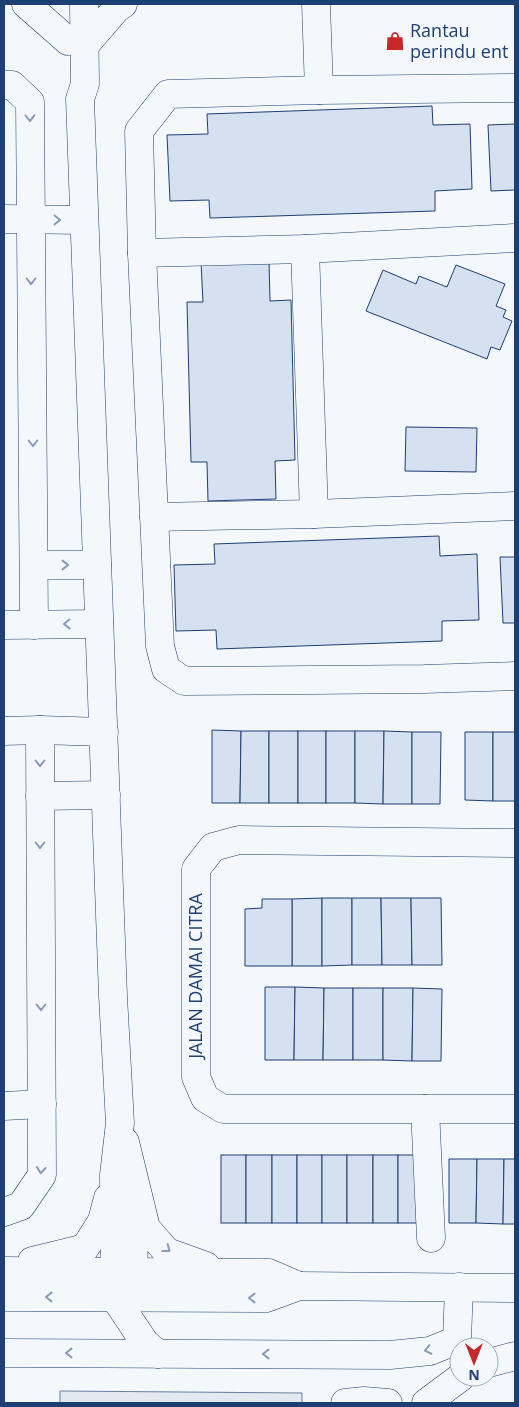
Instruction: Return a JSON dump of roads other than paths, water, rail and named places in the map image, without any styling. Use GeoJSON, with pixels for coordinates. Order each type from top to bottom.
{"type":"FeatureCollection","features":[{"type":"Feature","properties":{"kind":"street"},"geometry":{"type":"LineString","coordinates":[[26,4],[77,43]]}},
{"type":"Feature","properties":{"kind":"street"},"geometry":{"type":"LineString","coordinates":[[67,4],[85,84],[80,100],[84,220],[123,1175],[125,1291],[115,1332],[96,1353]]}},
{"type":"Feature","properties":{"kind":"street"},"geometry":{"type":"LineString","coordinates":[[77,43],[84,4]]}},
{"type":"Feature","properties":{"kind":"street"},"geometry":{"type":"LineString","coordinates":[[77,43],[123,4]]}},
{"type":"Feature","properties":{"kind":"street"},"geometry":{"type":"LineString","coordinates":[[316,4],[319,90]]}},
{"type":"Feature","properties":{"kind":"street"},"geometry":{"type":"LineString","coordinates":[[4,85],[12,85],[30,102],[34,625]]}},
{"type":"Feature","properties":{"kind":"street"},"geometry":{"type":"LineString","coordinates":[[515,88],[168,94],[139,132],[142,253],[160,646],[166,669],[184,681],[424,679],[515,676]]}},
{"type":"Feature","properties":{"kind":"street"},"geometry":{"type":"LineString","coordinates":[[4,219],[84,220]]}},
{"type":"Feature","properties":{"kind":"street"},"geometry":{"type":"LineString","coordinates":[[142,253],[306,249],[515,238]]}},
{"type":"Feature","properties":{"kind":"street"},"geometry":{"type":"LineString","coordinates":[[306,249],[314,514]]}},
{"type":"Feature","properties":{"kind":"street"},"geometry":{"type":"LineString","coordinates":[[154,517],[314,514],[515,506]]}},
{"type":"Feature","properties":{"kind":"street"},"geometry":{"type":"LineString","coordinates":[[34,565],[97,565]]}},
{"type":"Feature","properties":{"kind":"street"},"geometry":{"type":"LineString","coordinates":[[4,625],[99,624]]}},
{"type":"Feature","properties":{"kind":"street"},"geometry":{"type":"LineString","coordinates":[[4,1212],[21,1206],[42,1176],[40,730]]}},
{"type":"Feature","properties":{"kind":"street"},"geometry":{"type":"LineString","coordinates":[[4,731],[104,732]]}},
{"type":"Feature","properties":{"kind":"street"},"geometry":{"type":"LineString","coordinates":[[40,796],[106,795]]}},
{"type":"Feature","properties":{"kind":"street","name":"JALAN DAMAI CITRA"},"geometry":{"type":"LineString","coordinates":[[515,843],[240,840],[213,847],[196,868],[196,1077],[205,1098],[223,1109],[515,1109]]}},
{"type":"Feature","properties":{"kind":"street"},"geometry":{"type":"LineString","coordinates":[[4,1106],[42,1104]]}},
{"type":"Feature","properties":{"kind":"street"},"geometry":{"type":"LineString","coordinates":[[425,1109],[432,1238]]}},
{"type":"Feature","properties":{"kind":"street"},"geometry":{"type":"LineString","coordinates":[[4,1266],[85,1248],[102,1221],[123,1175]]}},
{"type":"Feature","properties":{"kind":"street"},"geometry":{"type":"LineString","coordinates":[[123,1175],[146,1228],[167,1252],[227,1273]]}},
{"type":"Feature","properties":{"kind":"street"},"geometry":{"type":"LineString","coordinates":[[4,1271],[125,1291],[227,1273],[269,1273],[299,1286]]}},
{"type":"Feature","properties":{"kind":"street"},"geometry":{"type":"LineString","coordinates":[[4,1297],[125,1291],[266,1298],[299,1286],[515,1288]]}},
{"type":"Feature","properties":{"kind":"street"},"geometry":{"type":"LineString","coordinates":[[458,1337],[459,1287]]}},
{"type":"Feature","properties":{"kind":"street"},"geometry":{"type":"LineString","coordinates":[[125,1291],[145,1343],[158,1354]]}},
{"type":"Feature","properties":{"kind":"street"},"geometry":{"type":"LineString","coordinates":[[4,1353],[390,1355],[430,1351],[449,1346]]}},
{"type":"Feature","properties":{"kind":"street"},"geometry":{"type":"LineString","coordinates":[[499,1360],[515,1356]]}},
{"type":"Feature","properties":{"kind":"street"},"geometry":{"type":"LineString","coordinates":[[426,1403],[449,1386]]}},
{"type":"Feature","properties":{"kind":"street"},"geometry":{"type":"LineString","coordinates":[[344,1403],[364,1401],[388,1403]]}},
{"type":"Feature","properties":{"kind":"place","name":"Rantau perindu ent"},"geometry":{"type":"Point","coordinates":[395,41]}}]}
